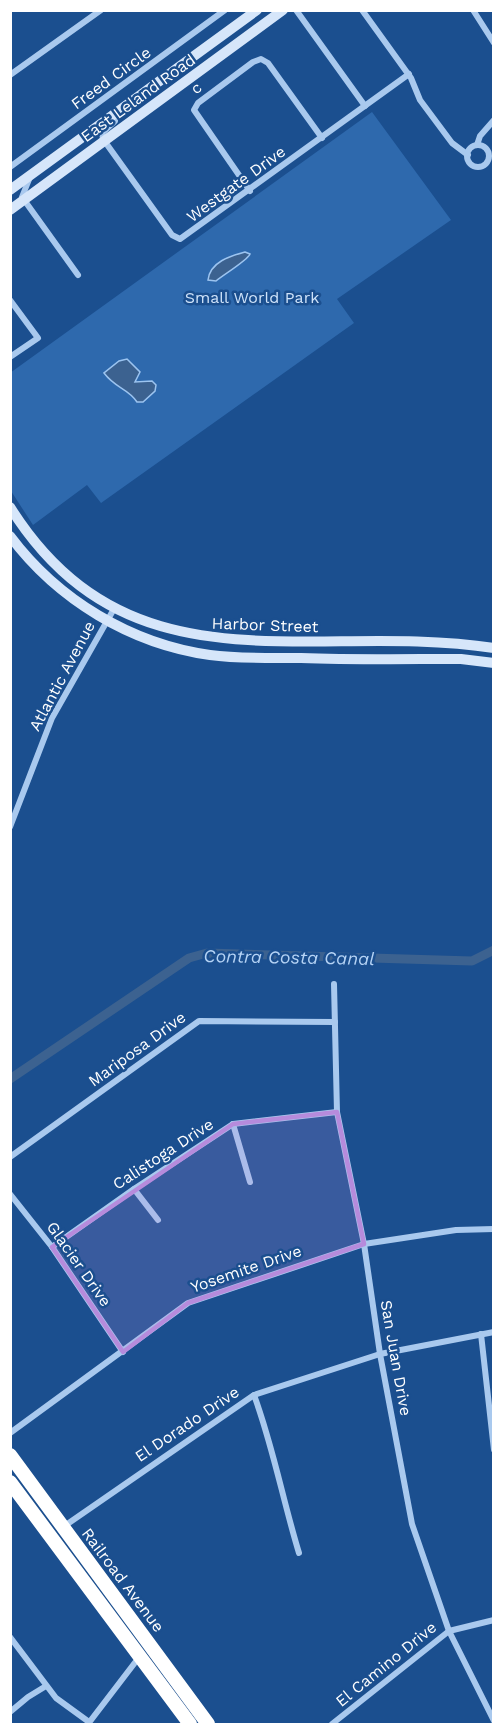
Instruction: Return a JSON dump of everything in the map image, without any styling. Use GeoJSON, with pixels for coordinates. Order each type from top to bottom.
{"type":"FeatureCollection","features":[{"type":"Feature","properties":{"kind":"highway","name":"Railroad Avenue"},"geometry":{"type":"LineString","coordinates":[[10,1455],[208,1725]]}},
{"type":"Feature","properties":{"kind":"highway","name":"Railroad Avenue"},"geometry":{"type":"LineString","coordinates":[[10,1482],[190,1725]]}},
{"type":"Feature","properties":{"kind":"street"},"geometry":{"type":"LineString","coordinates":[[10,75],[101,10]]}},
{"type":"Feature","properties":{"kind":"street","name":"Freed Circle"},"geometry":{"type":"LineString","coordinates":[[10,167],[225,10]]}},
{"type":"Feature","properties":{"kind":"street","name":"East Leland Road"},"geometry":{"type":"LineString","coordinates":[[10,190],[258,10]]}},
{"type":"Feature","properties":{"kind":"street","name":"East Leland Road"},"geometry":{"type":"LineString","coordinates":[[10,210],[284,10]]}},
{"type":"Feature","properties":{"kind":"street"},"geometry":{"type":"LineString","coordinates":[[296,10],[365,106]]}},
{"type":"Feature","properties":{"kind":"street"},"geometry":{"type":"LineString","coordinates":[[362,10],[409,75],[420,100],[452,143],[468,154],[472,164],[478,166],[485,164],[489,159],[484,147],[477,145],[471,148],[468,154]]}},
{"type":"Feature","properties":{"kind":"street"},"geometry":{"type":"LineString","coordinates":[[473,10],[494,43]]}},
{"type":"Feature","properties":{"kind":"street","name":"c"},"geometry":{"type":"LineString","coordinates":[[250,191],[196,116],[194,108],[253,62],[261,59],[268,63],[322,138]]}},
{"type":"Feature","properties":{"kind":"street","name":"Westgate Drive"},"geometry":{"type":"LineString","coordinates":[[104,142],[172,235],[178,239],[190,234],[409,75]]}},
{"type":"Feature","properties":{"kind":"street"},"geometry":{"type":"LineString","coordinates":[[104,142],[102,133],[114,122],[116,114]]}},
{"type":"Feature","properties":{"kind":"street"},"geometry":{"type":"LineString","coordinates":[[477,145],[480,136],[494,120]]}},
{"type":"Feature","properties":{"kind":"street"},"geometry":{"type":"LineString","coordinates":[[30,176],[28,186],[22,193],[24,200],[78,275]]}},
{"type":"Feature","properties":{"kind":"street"},"geometry":{"type":"LineString","coordinates":[[10,300],[38,338],[10,357]]}},
{"type":"Feature","properties":{"kind":"street","name":"Harbor Street"},"geometry":{"type":"LineString","coordinates":[[10,507],[51,559],[86,588],[115,607],[169,630],[237,641],[413,643],[494,648]]}},
{"type":"Feature","properties":{"kind":"street","name":"Harbor Street"},"geometry":{"type":"LineString","coordinates":[[10,537],[51,582],[106,620],[140,636],[177,648],[237,657],[461,659],[494,663]]}},
{"type":"Feature","properties":{"kind":"street","name":"Atlantic Avenue"},"geometry":{"type":"LineString","coordinates":[[10,827],[51,718],[115,607]]}},
{"type":"Feature","properties":{"kind":"street"},"geometry":{"type":"LineString","coordinates":[[237,641],[237,657]]}},
{"type":"Feature","properties":{"kind":"street","name":"San Juan Drive"},"geometry":{"type":"LineString","coordinates":[[334,984],[337,1112],[364,1244],[380,1354],[412,1524],[449,1631],[493,1721]]}},
{"type":"Feature","properties":{"kind":"street","name":"Mariposa Drive"},"geometry":{"type":"LineString","coordinates":[[10,1157],[199,1021],[335,1022]]}},
{"type":"Feature","properties":{"kind":"street","name":"Calistoga Drive"},"geometry":{"type":"LineString","coordinates":[[52,1247],[134,1189],[233,1124],[337,1112]]}},
{"type":"Feature","properties":{"kind":"street"},"geometry":{"type":"LineString","coordinates":[[233,1124],[250,1182]]}},
{"type":"Feature","properties":{"kind":"street"},"geometry":{"type":"LineString","coordinates":[[134,1189],[158,1220]]}},
{"type":"Feature","properties":{"kind":"street","name":"Glacier Drive"},"geometry":{"type":"LineString","coordinates":[[10,1194],[52,1247],[123,1352]]}},
{"type":"Feature","properties":{"kind":"street","name":"Yosemite Drive"},"geometry":{"type":"LineString","coordinates":[[10,1433],[188,1303],[364,1244],[456,1230],[494,1230]]}},
{"type":"Feature","properties":{"kind":"street","name":"El Dorado Drive"},"geometry":{"type":"LineString","coordinates":[[51,1536],[254,1395],[380,1354],[494,1332]]}},
{"type":"Feature","properties":{"kind":"street"},"geometry":{"type":"LineString","coordinates":[[481,1334],[494,1450]]}},
{"type":"Feature","properties":{"kind":"street"},"geometry":{"type":"LineString","coordinates":[[254,1395],[264,1422],[280,1491],[299,1553]]}},
{"type":"Feature","properties":{"kind":"street","name":"El Camino Drive"},"geometry":{"type":"LineString","coordinates":[[332,1725],[449,1631],[494,1620]]}},
{"type":"Feature","properties":{"kind":"street"},"geometry":{"type":"LineString","coordinates":[[10,1637],[56,1698],[89,1723],[151,1645]]}},
{"type":"Feature","properties":{"kind":"street"},"geometry":{"type":"LineString","coordinates":[[10,1712],[46,1686]]}},
{"type":"Feature","properties":{"kind":"street"},"geometry":{"type":"LineString","coordinates":[[488,1725],[493,1721]]}},
{"type":"Feature","properties":{"kind":"highlighted area"},"geometry":{"type":"Polygon","coordinates":[[[337,1112],[364,1244],[188,1303],[123,1352],[52,1247],[233,1124],[337,1112]]]}},
{"type":"Feature","properties":{"kind":"green space","name":"Small World Park"},"geometry":{"type":"Polygon","coordinates":[[[372,112],[451,220],[337,299],[354,323],[101,503],[87,485],[33,525],[11,491],[10,373],[372,112]]]}},
{"type":"Feature","properties":{"kind":"shaded area"},"geometry":{"type":"Polygon","coordinates":[[[245,252],[250,254],[240,264],[216,281],[208,280],[217,264],[245,252]]]}},
{"type":"Feature","properties":{"kind":"shaded area"},"geometry":{"type":"Polygon","coordinates":[[[127,359],[140,372],[135,382],[152,381],[156,385],[155,391],[143,402],[137,402],[104,373],[119,361],[127,359]]]}},
{"type":"Feature","properties":{"kind":"waterway","name":"Contra Costa Canal"},"geometry":{"type":"LineString","coordinates":[[10,1079],[189,958],[207,953],[472,961],[494,950]]}}]}
